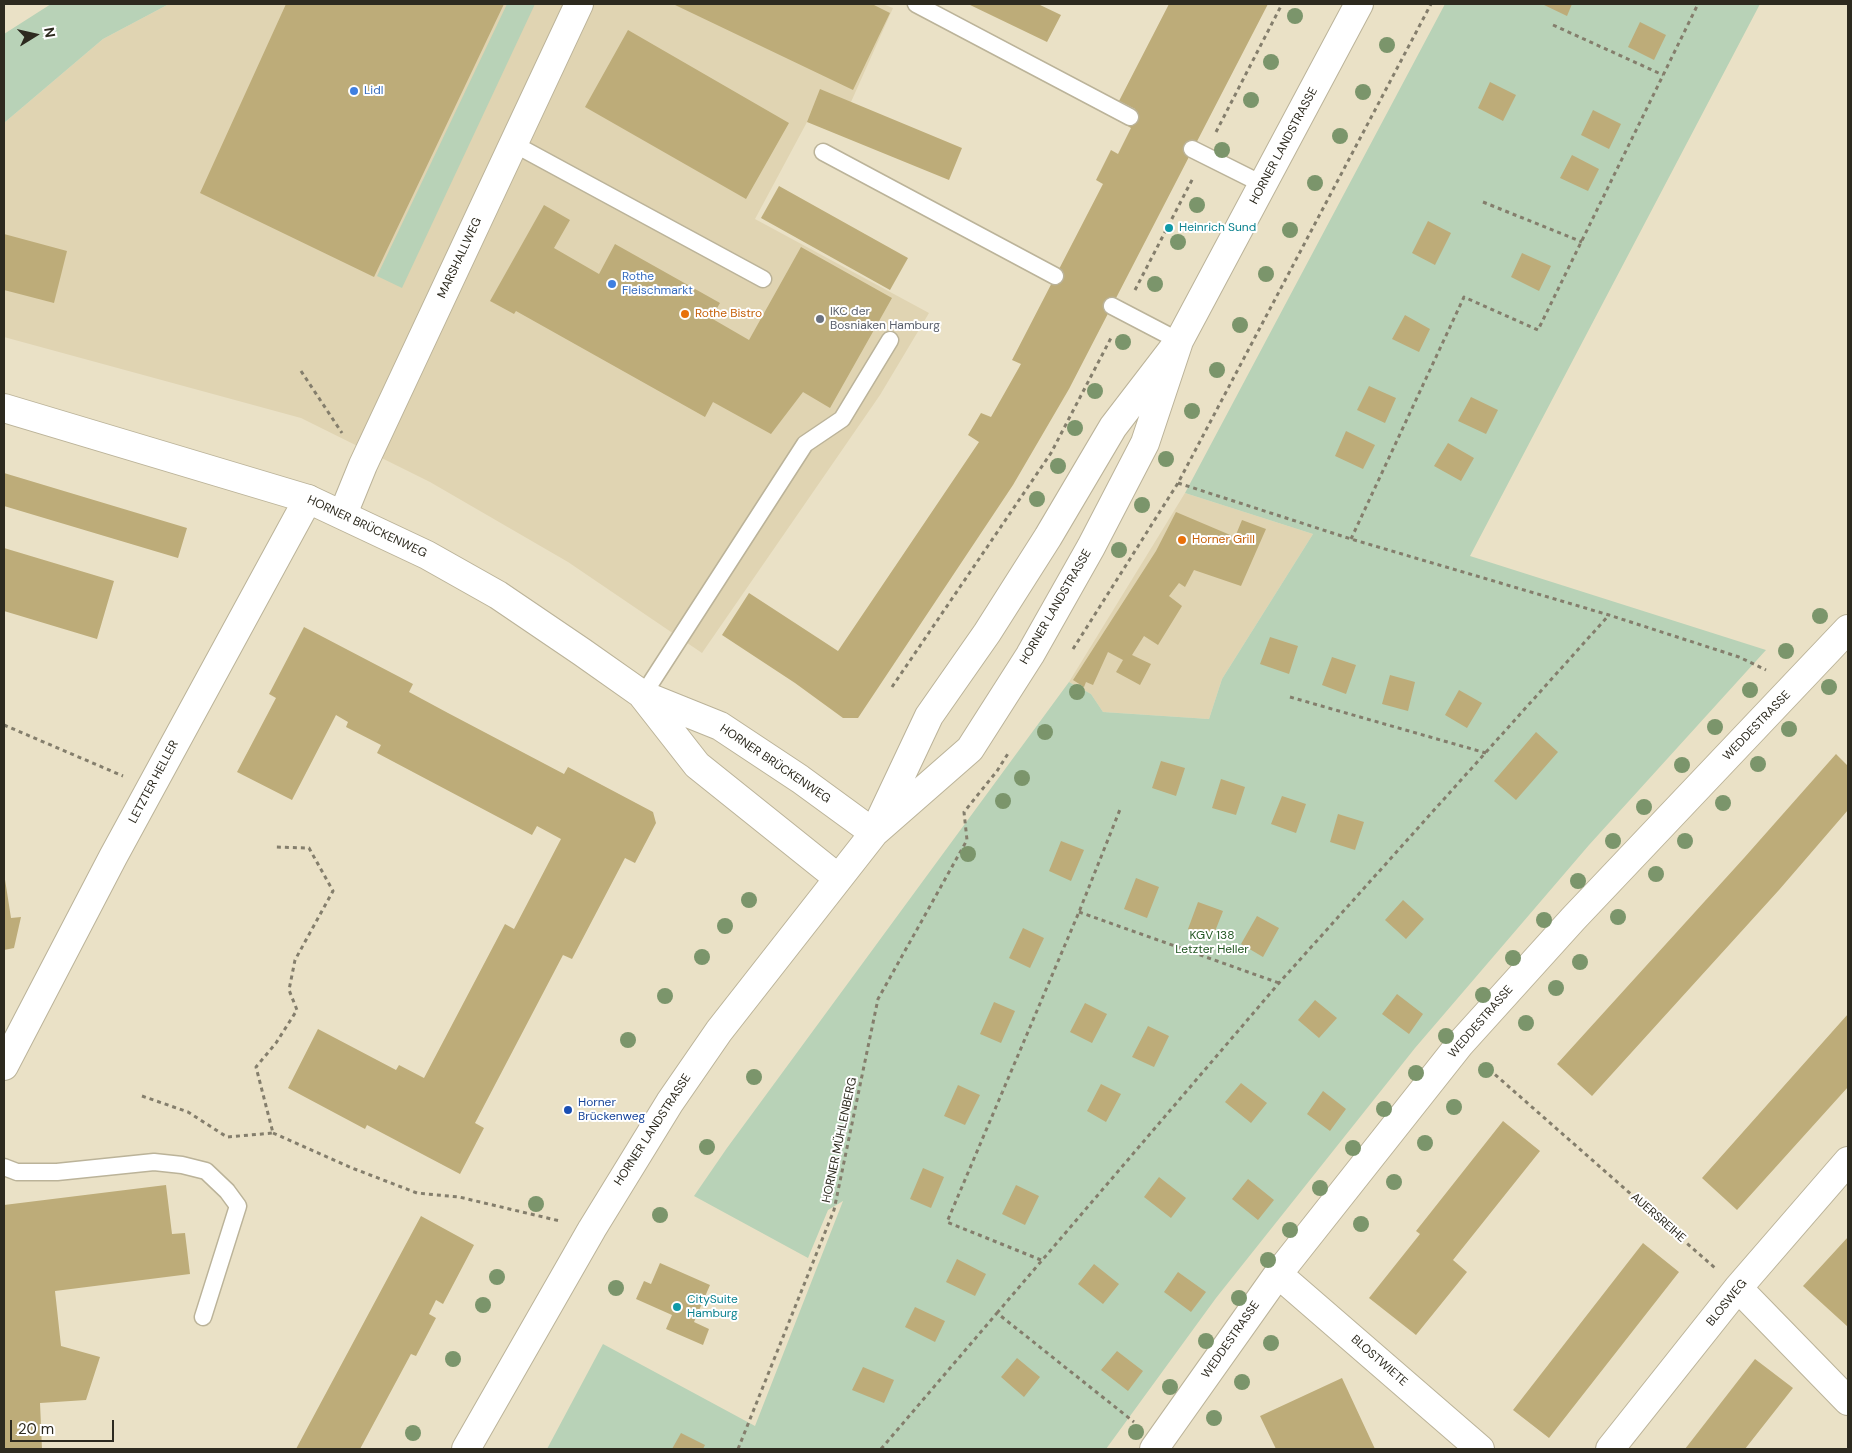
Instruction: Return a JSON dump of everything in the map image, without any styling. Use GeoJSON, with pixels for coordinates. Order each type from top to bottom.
{"type":"FeatureCollection","features":[{"type":"Feature","properties":{"kind":"street","name":"MARSHALLWEG"},"geometry":{"type":"LineString","coordinates":[[342,514],[363,465],[580,4]]}},
{"type":"Feature","properties":{"kind":"street","name":"HORNER LANDSTRASSE"},"geometry":{"type":"LineString","coordinates":[[874,834],[929,716],[986,633],[1048,537],[1113,426],[1179,341],[1359,4]]}},
{"type":"Feature","properties":{"kind":"street","name":"HORNER LANDSTRASSE"},"geometry":{"type":"LineString","coordinates":[[466,1449],[592,1229],[670,1102],[719,1030],[874,834],[970,749],[1030,655],[1091,548],[1145,443],[1179,341]]}},
{"type":"Feature","properties":{"kind":"street","name":"HORNER BRÜCKENWEG"},"geometry":{"type":"LineString","coordinates":[[4,408],[308,499],[427,555],[498,595],[643,695],[720,726],[800,779],[874,834]]}},
{"type":"Feature","properties":{"kind":"street","name":"LETZTER HELLER"},"geometry":{"type":"LineString","coordinates":[[4,1066],[308,499]]}},
{"type":"Feature","properties":{"kind":"street","name":"WEDDESTRASSE"},"geometry":{"type":"LineString","coordinates":[[1156,1445],[1278,1274],[1460,1044],[1573,919],[1848,629]]}},
{"type":"Feature","properties":{"kind":"street","name":"HORNER BRÜCKENWEG"},"geometry":{"type":"LineString","coordinates":[[643,695],[697,766],[838,878]]}},
{"type":"Feature","properties":{"kind":"street","name":"BLOSWEG"},"geometry":{"type":"LineString","coordinates":[[1610,1449],[1738,1288],[1848,1161]]}},
{"type":"Feature","properties":{"kind":"street","name":"BLOSTWIETE"},"geometry":{"type":"LineString","coordinates":[[1278,1274],[1480,1449]]}},
{"type":"Feature","properties":{"kind":"street"},"geometry":{"type":"LineString","coordinates":[[1738,1288],[1848,1401]]}},
{"type":"Feature","properties":{"kind":"lane"},"geometry":{"type":"LineString","coordinates":[[916,4],[1130,117]]}},
{"type":"Feature","properties":{"kind":"lane"},"geometry":{"type":"LineString","coordinates":[[514,144],[764,279]]}},
{"type":"Feature","properties":{"kind":"lane"},"geometry":{"type":"LineString","coordinates":[[823,152],[1055,276]]}},
{"type":"Feature","properties":{"kind":"lane"},"geometry":{"type":"LineString","coordinates":[[1198,152],[1264,185]]}},
{"type":"Feature","properties":{"kind":"lane"},"geometry":{"type":"LineString","coordinates":[[1118,309],[1179,341]]}},
{"type":"Feature","properties":{"kind":"lane"},"geometry":{"type":"LineString","coordinates":[[643,695],[805,444],[842,419],[890,340]]}},
{"type":"Feature","properties":{"kind":"lane"},"geometry":{"type":"LineString","coordinates":[[4,1167],[17,1172],[57,1172],[154,1162],[182,1165],[206,1171],[227,1191],[238,1206],[202,1317]]}},
{"type":"Feature","properties":{"kind":"path"},"geometry":{"type":"LineString","coordinates":[[892,687],[1050,453],[1118,309],[1198,152],[1282,4]]}},
{"type":"Feature","properties":{"kind":"path"},"geometry":{"type":"LineString","coordinates":[[1070,652],[1178,483],[1431,4]]}},
{"type":"Feature","properties":{"kind":"path"},"geometry":{"type":"LineString","coordinates":[[1351,539],[1464,296],[1538,330],[1698,4]]}},
{"type":"Feature","properties":{"kind":"path"},"geometry":{"type":"LineString","coordinates":[[1554,25],[1663,75]]}},
{"type":"Feature","properties":{"kind":"path"},"geometry":{"type":"LineString","coordinates":[[1483,202],[1582,242]]}},
{"type":"Feature","properties":{"kind":"path"},"geometry":{"type":"LineString","coordinates":[[302,371],[363,465]]}},
{"type":"Feature","properties":{"kind":"path"},"geometry":{"type":"LineString","coordinates":[[1178,483],[1351,539],[1609,615],[1739,657],[1795,686]]}},
{"type":"Feature","properties":{"kind":"path"},"geometry":{"type":"LineString","coordinates":[[882,1449],[1041,1260],[1279,983],[1609,615]]}},
{"type":"Feature","properties":{"kind":"path"},"geometry":{"type":"LineString","coordinates":[[1290,697],[1486,753]]}},
{"type":"Feature","properties":{"kind":"path"},"geometry":{"type":"LineString","coordinates":[[4,725],[152,788]]}},
{"type":"Feature","properties":{"kind":"path","name":"HORNER MÜHLENBERG"},"geometry":{"type":"LineString","coordinates":[[738,1449],[834,1210],[878,999],[967,840],[964,812],[997,771],[1013,745]]}},
{"type":"Feature","properties":{"kind":"path"},"geometry":{"type":"LineString","coordinates":[[1041,1260],[947,1222],[1079,912],[1121,807]]}},
{"type":"Feature","properties":{"kind":"path"},"geometry":{"type":"LineString","coordinates":[[273,1133],[256,1067],[276,1043],[297,1010],[289,990],[295,960],[333,892],[309,848],[274,847]]}},
{"type":"Feature","properties":{"kind":"path"},"geometry":{"type":"LineString","coordinates":[[1079,912],[1279,983]]}},
{"type":"Feature","properties":{"kind":"path","name":"AUERSREIHE"},"geometry":{"type":"LineString","coordinates":[[1460,1044],[1738,1288]]}},
{"type":"Feature","properties":{"kind":"path"},"geometry":{"type":"LineString","coordinates":[[142,1096],[188,1112],[227,1137],[273,1133],[352,1168],[417,1193],[459,1197],[592,1229]]}},
{"type":"Feature","properties":{"kind":"path"},"geometry":{"type":"LineString","coordinates":[[997,1312],[1156,1445]]}},
{"type":"Feature","properties":{"kind":"shaded area"},"geometry":{"type":"Polygon","coordinates":[[[169,4],[883,4],[893,8],[851,102],[807,122],[755,219],[929,313],[880,395],[702,653],[568,562],[430,482],[301,418],[4,337],[4,123],[103,39],[169,4]]]}},
{"type":"Feature","properties":{"kind":"shaded area"},"geometry":{"type":"Polygon","coordinates":[[[1185,493],[1313,534],[1222,679],[1209,719],[1103,712],[1091,694],[1069,682],[1185,493]]]}},
{"type":"Feature","properties":{"kind":"green space"},"geometry":{"type":"Polygon","coordinates":[[[51,4],[169,4],[103,39],[4,123],[4,34],[51,4]]]}},
{"type":"Feature","properties":{"kind":"green space"},"geometry":{"type":"Polygon","coordinates":[[[507,4],[535,4],[402,288],[377,276],[507,4]]]}},
{"type":"Feature","properties":{"kind":"green space","name":"KGV 138 Letzter Heller"},"geometry":{"type":"Polygon","coordinates":[[[1445,4],[1760,4],[1470,556],[1766,650],[1589,845],[1415,1048],[1216,1298],[1106,1449],[547,1449],[603,1344],[755,1426],[843,1201],[828,1210],[808,1258],[694,1196],[727,1148],[1069,682],[1091,694],[1103,712],[1209,719],[1222,679],[1313,534],[1185,493],[1445,4]]]}},
{"type":"Feature","properties":{"kind":"building","name":"Lidl"},"geometry":{"type":"Polygon","coordinates":[[[286,4],[504,4],[374,277],[200,193],[286,4]]]}},
{"type":"Feature","properties":{"kind":"building"},"geometry":{"type":"Polygon","coordinates":[[[673,4],[872,4],[890,13],[853,90],[673,4]]]}},
{"type":"Feature","properties":{"kind":"building"},"geometry":{"type":"Polygon","coordinates":[[[968,4],[1038,4],[1061,15],[1047,42],[968,4]]]}},
{"type":"Feature","properties":{"kind":"building"},"geometry":{"type":"Polygon","coordinates":[[[1169,4],[1268,4],[1069,389],[1013,485],[858,718],[843,718],[795,683],[722,635],[749,593],[838,651],[979,442],[968,435],[981,413],[991,417],[1021,364],[1012,360],[1103,184],[1096,180],[1111,150],[1118,154],[1131,128],[1126,125],[1135,109],[1119,101],[1169,4]]]}},
{"type":"Feature","properties":{"kind":"building"},"geometry":{"type":"Polygon","coordinates":[[[1542,4],[1572,4],[1567,16],[1542,4]]]}},
{"type":"Feature","properties":{"kind":"building"},"geometry":{"type":"Polygon","coordinates":[[[1640,22],[1666,35],[1654,60],[1628,47],[1640,22]]]}},
{"type":"Feature","properties":{"kind":"building"},"geometry":{"type":"Polygon","coordinates":[[[628,30],[789,123],[746,199],[585,107],[628,30]]]}},
{"type":"Feature","properties":{"kind":"building"},"geometry":{"type":"Polygon","coordinates":[[[1490,82],[1516,95],[1503,121],[1478,108],[1490,82]]]}},
{"type":"Feature","properties":{"kind":"building"},"geometry":{"type":"Polygon","coordinates":[[[820,89],[962,148],[949,180],[807,122],[820,89]]]}},
{"type":"Feature","properties":{"kind":"building"},"geometry":{"type":"Polygon","coordinates":[[[1593,110],[1621,124],[1609,149],[1581,135],[1593,110]]]}},
{"type":"Feature","properties":{"kind":"building"},"geometry":{"type":"Polygon","coordinates":[[[1572,155],[1599,169],[1588,191],[1560,178],[1572,155]]]}},
{"type":"Feature","properties":{"kind":"building"},"geometry":{"type":"Polygon","coordinates":[[[779,186],[908,258],[890,290],[761,218],[779,186]]]}},
{"type":"Feature","properties":{"kind":"building"},"geometry":{"type":"Polygon","coordinates":[[[544,205],[570,220],[554,248],[599,274],[615,244],[720,303],[711,318],[749,340],[801,247],[892,298],[830,408],[803,392],[771,434],[713,402],[705,417],[516,311],[514,314],[490,301],[544,205]]]}},
{"type":"Feature","properties":{"kind":"building"},"geometry":{"type":"Polygon","coordinates":[[[1428,221],[1451,233],[1435,265],[1412,253],[1428,221]]]}},
{"type":"Feature","properties":{"kind":"building"},"geometry":{"type":"Polygon","coordinates":[[[4,234],[67,251],[54,303],[4,290],[4,234]]]}},
{"type":"Feature","properties":{"kind":"building"},"geometry":{"type":"Polygon","coordinates":[[[1522,253],[1551,266],[1539,291],[1511,277],[1522,253]]]}},
{"type":"Feature","properties":{"kind":"building"},"geometry":{"type":"Polygon","coordinates":[[[1405,315],[1430,329],[1419,352],[1392,339],[1405,315]]]}},
{"type":"Feature","properties":{"kind":"building"},"geometry":{"type":"Polygon","coordinates":[[[1369,386],[1396,398],[1385,423],[1357,410],[1369,386]]]}},
{"type":"Feature","properties":{"kind":"building"},"geometry":{"type":"Polygon","coordinates":[[[1471,397],[1498,410],[1486,434],[1458,421],[1471,397]]]}},
{"type":"Feature","properties":{"kind":"building"},"geometry":{"type":"Polygon","coordinates":[[[1346,431],[1375,445],[1363,469],[1335,456],[1346,431]]]}},
{"type":"Feature","properties":{"kind":"building"},"geometry":{"type":"Polygon","coordinates":[[[1448,443],[1474,458],[1461,481],[1434,466],[1448,443]]]}},
{"type":"Feature","properties":{"kind":"building"},"geometry":{"type":"Polygon","coordinates":[[[4,473],[187,528],[178,558],[4,506],[4,473]]]}},
{"type":"Feature","properties":{"kind":"building"},"geometry":{"type":"Polygon","coordinates":[[[1176,512],[1235,537],[1242,520],[1266,529],[1241,586],[1194,570],[1185,587],[1179,583],[1169,596],[1182,606],[1158,645],[1144,636],[1132,655],[1151,664],[1140,685],[1116,672],[1123,660],[1108,652],[1093,685],[1086,682],[1084,687],[1073,680],[1156,551],[1176,512]]]}},
{"type":"Feature","properties":{"kind":"building"},"geometry":{"type":"Polygon","coordinates":[[[4,548],[114,581],[97,639],[4,611],[4,548]]]}},
{"type":"Feature","properties":{"kind":"building"},"geometry":{"type":"Polygon","coordinates":[[[304,627],[413,684],[409,692],[448,713],[564,774],[568,767],[653,812],[656,823],[635,863],[625,858],[572,959],[563,955],[475,1123],[484,1128],[460,1174],[367,1125],[365,1129],[288,1088],[318,1029],[396,1070],[399,1065],[424,1078],[505,924],[514,929],[561,839],[537,826],[532,835],[377,753],[381,745],[346,727],[348,722],[336,715],[292,800],[237,772],[276,698],[269,694],[304,627]]]}},
{"type":"Feature","properties":{"kind":"building"},"geometry":{"type":"Polygon","coordinates":[[[1270,637],[1298,646],[1289,674],[1260,664],[1270,637]]]}},
{"type":"Feature","properties":{"kind":"building"},"geometry":{"type":"Polygon","coordinates":[[[1332,657],[1356,665],[1346,694],[1322,685],[1332,657]]]}},
{"type":"Feature","properties":{"kind":"building"},"geometry":{"type":"Polygon","coordinates":[[[1390,675],[1415,682],[1408,711],[1382,704],[1390,675]]]}},
{"type":"Feature","properties":{"kind":"building"},"geometry":{"type":"Polygon","coordinates":[[[1459,690],[1482,703],[1467,728],[1445,715],[1459,690]]]}},
{"type":"Feature","properties":{"kind":"building"},"geometry":{"type":"Polygon","coordinates":[[[1536,732],[1558,752],[1516,800],[1494,781],[1536,732]]]}},
{"type":"Feature","properties":{"kind":"building"},"geometry":{"type":"Polygon","coordinates":[[[1836,754],[1848,766],[1848,810],[1779,890],[1592,1096],[1557,1064],[1836,754]]]}},
{"type":"Feature","properties":{"kind":"building"},"geometry":{"type":"Polygon","coordinates":[[[1161,761],[1185,768],[1176,796],[1152,788],[1161,761]]]}},
{"type":"Feature","properties":{"kind":"building"},"geometry":{"type":"Polygon","coordinates":[[[1221,779],[1245,787],[1236,815],[1212,808],[1221,779]]]}},
{"type":"Feature","properties":{"kind":"building"},"geometry":{"type":"Polygon","coordinates":[[[1282,796],[1306,804],[1296,833],[1271,824],[1282,796]]]}},
{"type":"Feature","properties":{"kind":"building"},"geometry":{"type":"Polygon","coordinates":[[[1338,814],[1364,822],[1355,850],[1330,842],[1338,814]]]}},
{"type":"Feature","properties":{"kind":"building"},"geometry":{"type":"Polygon","coordinates":[[[1061,841],[1084,850],[1071,881],[1049,871],[1061,841]]]}},
{"type":"Feature","properties":{"kind":"building"},"geometry":{"type":"Polygon","coordinates":[[[4,873],[11,918],[21,917],[14,948],[4,950],[4,873]]]}},
{"type":"Feature","properties":{"kind":"building"},"geometry":{"type":"Polygon","coordinates":[[[1136,878],[1159,887],[1147,918],[1124,909],[1136,878]]]}},
{"type":"Feature","properties":{"kind":"building"},"geometry":{"type":"Polygon","coordinates":[[[1403,900],[1424,919],[1406,939],[1385,920],[1403,900]]]}},
{"type":"Feature","properties":{"kind":"building"},"geometry":{"type":"Polygon","coordinates":[[[1198,902],[1223,911],[1212,939],[1188,929],[1198,902]]]}},
{"type":"Feature","properties":{"kind":"building"},"geometry":{"type":"Polygon","coordinates":[[[1257,916],[1279,928],[1263,957],[1241,944],[1257,916]]]}},
{"type":"Feature","properties":{"kind":"building"},"geometry":{"type":"Polygon","coordinates":[[[1023,928],[1044,938],[1030,968],[1009,958],[1023,928]]]}},
{"type":"Feature","properties":{"kind":"building"},"geometry":{"type":"Polygon","coordinates":[[[1397,994],[1423,1014],[1409,1034],[1382,1014],[1397,994]]]}},
{"type":"Feature","properties":{"kind":"building"},"geometry":{"type":"Polygon","coordinates":[[[1315,1000],[1337,1018],[1319,1038],[1298,1020],[1315,1000]]]}},
{"type":"Feature","properties":{"kind":"building"},"geometry":{"type":"Polygon","coordinates":[[[994,1002],[1015,1011],[1001,1043],[980,1034],[994,1002]]]}},
{"type":"Feature","properties":{"kind":"building"},"geometry":{"type":"Polygon","coordinates":[[[1085,1003],[1107,1014],[1092,1043],[1070,1032],[1085,1003]]]}},
{"type":"Feature","properties":{"kind":"building"},"geometry":{"type":"Polygon","coordinates":[[[1848,1014],[1848,1087],[1737,1210],[1702,1178],[1848,1014]]]}},
{"type":"Feature","properties":{"kind":"building"},"geometry":{"type":"Polygon","coordinates":[[[1148,1026],[1169,1036],[1154,1067],[1132,1057],[1148,1026]]]}},
{"type":"Feature","properties":{"kind":"building"},"geometry":{"type":"Polygon","coordinates":[[[1241,1083],[1267,1103],[1251,1123],[1225,1102],[1241,1083]]]}},
{"type":"Feature","properties":{"kind":"building"},"geometry":{"type":"Polygon","coordinates":[[[1101,1084],[1121,1094],[1106,1122],[1087,1111],[1101,1084]]]}},
{"type":"Feature","properties":{"kind":"building"},"geometry":{"type":"Polygon","coordinates":[[[958,1085],[980,1095],[965,1125],[944,1116],[958,1085]]]}},
{"type":"Feature","properties":{"kind":"building"},"geometry":{"type":"Polygon","coordinates":[[[1323,1091],[1346,1109],[1330,1131],[1307,1114],[1323,1091]]]}},
{"type":"Feature","properties":{"kind":"building"},"geometry":{"type":"Polygon","coordinates":[[[1503,1121],[1540,1151],[1453,1260],[1467,1272],[1416,1335],[1369,1298],[1420,1234],[1416,1231],[1503,1121]]]}},
{"type":"Feature","properties":{"kind":"building"},"geometry":{"type":"Polygon","coordinates":[[[923,1168],[944,1177],[931,1208],[910,1199],[923,1168]]]}},
{"type":"Feature","properties":{"kind":"building"},"geometry":{"type":"Polygon","coordinates":[[[1159,1177],[1186,1198],[1171,1218],[1144,1197],[1159,1177]]]}},
{"type":"Feature","properties":{"kind":"building"},"geometry":{"type":"Polygon","coordinates":[[[1248,1179],[1274,1200],[1258,1220],[1232,1199],[1248,1179]]]}},
{"type":"Feature","properties":{"kind":"building"},"geometry":{"type":"Polygon","coordinates":[[[166,1185],[172,1234],[185,1233],[190,1274],[55,1291],[61,1346],[100,1357],[86,1400],[40,1403],[42,1449],[4,1449],[4,1205],[166,1185]]]}},
{"type":"Feature","properties":{"kind":"building"},"geometry":{"type":"Polygon","coordinates":[[[1016,1185],[1039,1196],[1025,1225],[1002,1214],[1016,1185]]]}},
{"type":"Feature","properties":{"kind":"building"},"geometry":{"type":"Polygon","coordinates":[[[421,1216],[474,1245],[443,1304],[436,1300],[429,1314],[436,1318],[416,1356],[411,1354],[360,1449],[296,1449],[421,1216]]]}},
{"type":"Feature","properties":{"kind":"building"},"geometry":{"type":"Polygon","coordinates":[[[1848,1237],[1848,1327],[1803,1286],[1848,1237]]]}},
{"type":"Feature","properties":{"kind":"building"},"geometry":{"type":"Polygon","coordinates":[[[1643,1243],[1679,1272],[1549,1438],[1513,1410],[1643,1243]]]}},
{"type":"Feature","properties":{"kind":"building"},"geometry":{"type":"Polygon","coordinates":[[[957,1259],[986,1274],[975,1296],[946,1282],[957,1259]]]}},
{"type":"Feature","properties":{"kind":"building","name":"CitySuite Hamburg"},"geometry":{"type":"Polygon","coordinates":[[[660,1263],[710,1285],[694,1322],[709,1329],[703,1345],[666,1329],[672,1315],[636,1299],[644,1281],[651,1284],[660,1263]]]}},
{"type":"Feature","properties":{"kind":"building"},"geometry":{"type":"Polygon","coordinates":[[[1094,1264],[1119,1284],[1103,1304],[1078,1284],[1094,1264]]]}},
{"type":"Feature","properties":{"kind":"building"},"geometry":{"type":"Polygon","coordinates":[[[1178,1272],[1206,1292],[1191,1312],[1164,1292],[1178,1272]]]}},
{"type":"Feature","properties":{"kind":"building"},"geometry":{"type":"Polygon","coordinates":[[[915,1307],[945,1321],[935,1342],[905,1327],[915,1307]]]}},
{"type":"Feature","properties":{"kind":"building"},"geometry":{"type":"Polygon","coordinates":[[[1117,1351],[1143,1371],[1128,1391],[1101,1370],[1117,1351]]]}},
{"type":"Feature","properties":{"kind":"building"},"geometry":{"type":"Polygon","coordinates":[[[1017,1358],[1040,1377],[1024,1397],[1001,1377],[1017,1358]]]}},
{"type":"Feature","properties":{"kind":"building"},"geometry":{"type":"Polygon","coordinates":[[[1755,1359],[1793,1388],[1745,1449],[1685,1449],[1755,1359]]]}},
{"type":"Feature","properties":{"kind":"building"},"geometry":{"type":"Polygon","coordinates":[[[863,1367],[894,1380],[884,1403],[852,1390],[863,1367]]]}},
{"type":"Feature","properties":{"kind":"building"},"geometry":{"type":"Polygon","coordinates":[[[1342,1378],[1375,1449],[1276,1449],[1260,1416],[1342,1378]]]}},
{"type":"Feature","properties":{"kind":"building"},"geometry":{"type":"Polygon","coordinates":[[[681,1433],[705,1445],[703,1449],[672,1449],[681,1433]]]}},
{"type":"Feature","properties":{"kind":"place","name":"Lidl"},"geometry":{"type":"Point","coordinates":[354,91]}},
{"type":"Feature","properties":{"kind":"place","name":"Heinrich Sund"},"geometry":{"type":"Point","coordinates":[1169,228]}},
{"type":"Feature","properties":{"kind":"place","name":"Rothe Fleischmarkt"},"geometry":{"type":"Point","coordinates":[612,284]}},
{"type":"Feature","properties":{"kind":"place","name":"Rothe Bistro"},"geometry":{"type":"Point","coordinates":[685,314]}},
{"type":"Feature","properties":{"kind":"place","name":"IKC der Bosniaken Hamburg"},"geometry":{"type":"Point","coordinates":[820,319]}},
{"type":"Feature","properties":{"kind":"place","name":"Horner Grill"},"geometry":{"type":"Point","coordinates":[1182,540]}},
{"type":"Feature","properties":{"kind":"place","name":"Horner Brückenweg"},"geometry":{"type":"Point","coordinates":[568,1110]}},
{"type":"Feature","properties":{"kind":"place","name":"CitySuite Hamburg"},"geometry":{"type":"Point","coordinates":[677,1307]}}]}
